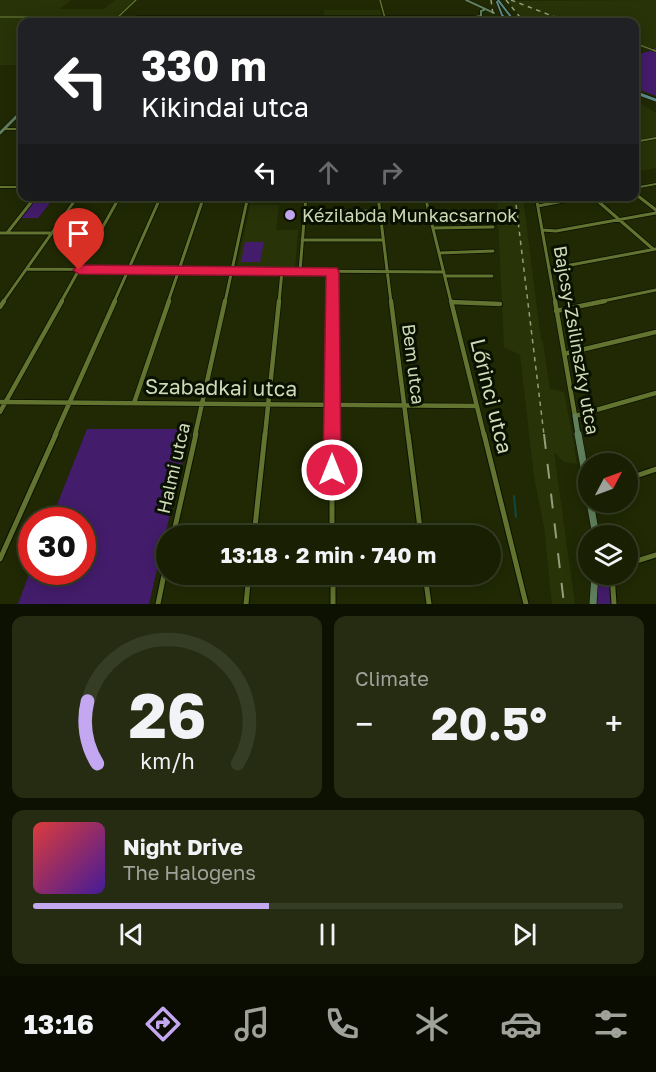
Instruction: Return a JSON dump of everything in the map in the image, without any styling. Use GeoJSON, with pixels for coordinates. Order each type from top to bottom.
{"type":"FeatureCollection","features":[{"type":"Feature","properties":{"kind":"main road"},"geometry":{"type":"LineString","coordinates":[[497,0],[503,16]]}},
{"type":"Feature","properties":{"kind":"main road"},"geometry":{"type":"LineString","coordinates":[[497,0],[509,18]]}},
{"type":"Feature","properties":{"kind":"main road"},"geometry":{"type":"LineString","coordinates":[[494,13],[498,13],[499,10]]}},
{"type":"Feature","properties":{"kind":"main road"},"geometry":{"type":"LineString","coordinates":[[494,13],[506,18]]}},
{"type":"Feature","properties":{"kind":"main road"},"geometry":{"type":"LineString","coordinates":[[639,93],[656,99]]}},
{"type":"Feature","properties":{"kind":"street"},"geometry":{"type":"LineString","coordinates":[[0,17],[114,17],[119,16],[136,0]]}},
{"type":"Feature","properties":{"kind":"street"},"geometry":{"type":"LineString","coordinates":[[380,0],[385,17]]}},
{"type":"Feature","properties":{"kind":"street"},"geometry":{"type":"LineString","coordinates":[[466,0],[494,13]]}},
{"type":"Feature","properties":{"kind":"street"},"geometry":{"type":"LineString","coordinates":[[138,18],[479,17],[484,10]]}},
{"type":"Feature","properties":{"kind":"street"},"geometry":{"type":"LineString","coordinates":[[639,46],[656,51]]}},
{"type":"Feature","properties":{"kind":"street"},"geometry":{"type":"LineString","coordinates":[[0,133],[18,115]]}},
{"type":"Feature","properties":{"kind":"street"},"geometry":{"type":"LineString","coordinates":[[4,129],[18,129]]}},
{"type":"Feature","properties":{"kind":"street"},"geometry":{"type":"LineString","coordinates":[[639,141],[656,138]]}},
{"type":"Feature","properties":{"kind":"street"},"geometry":{"type":"LineString","coordinates":[[639,187],[656,184]]}},
{"type":"Feature","properties":{"kind":"street"},"geometry":{"type":"LineString","coordinates":[[0,187],[18,187]]}},
{"type":"Feature","properties":{"kind":"street"},"geometry":{"type":"LineString","coordinates":[[639,197],[656,211]]}},
{"type":"Feature","properties":{"kind":"street"},"geometry":{"type":"LineString","coordinates":[[7,233],[32,201]]}},
{"type":"Feature","properties":{"kind":"street"},"geometry":{"type":"LineString","coordinates":[[0,307],[74,201]]}},
{"type":"Feature","properties":{"kind":"street"},"geometry":{"type":"LineString","coordinates":[[0,412],[3,402],[117,201]]}},
{"type":"Feature","properties":{"kind":"street"},"geometry":{"type":"LineString","coordinates":[[0,559],[159,201]]}},
{"type":"Feature","properties":{"kind":"street"},"geometry":{"type":"LineString","coordinates":[[134,403],[202,201]]}},
{"type":"Feature","properties":{"kind":"street","name":"Halmi utca"},"geometry":{"type":"LineString","coordinates":[[175,525],[247,201]]}},
{"type":"Feature","properties":{"kind":"street"},"geometry":{"type":"LineString","coordinates":[[300,271],[305,201]]}},
{"type":"Feature","properties":{"kind":"street","name":"Bem utca"},"geometry":{"type":"LineString","coordinates":[[379,201],[419,525]]}},
{"type":"Feature","properties":{"kind":"street","name":"Lőrinci utca"},"geometry":{"type":"LineString","coordinates":[[426,201],[526,604]]}},
{"type":"Feature","properties":{"kind":"street","name":"Bajcsy-Zsilinszky utca"},"geometry":{"type":"LineString","coordinates":[[537,201],[582,453]]}},
{"type":"Feature","properties":{"kind":"street"},"geometry":{"type":"LineString","coordinates":[[538,206],[564,201]]}},
{"type":"Feature","properties":{"kind":"street"},"geometry":{"type":"LineString","coordinates":[[597,201],[655,250]]}},
{"type":"Feature","properties":{"kind":"street"},"geometry":{"type":"LineString","coordinates":[[304,211],[380,211]]}},
{"type":"Feature","properties":{"kind":"street"},"geometry":{"type":"LineString","coordinates":[[542,230],[556,231],[656,211]]}},
{"type":"Feature","properties":{"kind":"street"},"geometry":{"type":"LineString","coordinates":[[433,228],[493,227]]}},
{"type":"Feature","properties":{"kind":"street"},"geometry":{"type":"LineString","coordinates":[[0,233],[52,233]]}},
{"type":"Feature","properties":{"kind":"street"},"geometry":{"type":"LineString","coordinates":[[302,240],[383,240]]}},
{"type":"Feature","properties":{"kind":"street"},"geometry":{"type":"LineString","coordinates":[[549,269],[655,250]]}},
{"type":"Feature","properties":{"kind":"street"},"geometry":{"type":"LineString","coordinates":[[439,253],[493,251]]}},
{"type":"Feature","properties":{"kind":"street"},"geometry":{"type":"LineString","coordinates":[[27,269],[388,272],[492,276]]}},
{"type":"Feature","properties":{"kind":"street"},"geometry":{"type":"LineString","coordinates":[[255,525],[282,271]]}},
{"type":"Feature","properties":{"kind":"street"},"geometry":{"type":"LineString","coordinates":[[332,272],[333,525]]}},
{"type":"Feature","properties":{"kind":"street"},"geometry":{"type":"LineString","coordinates":[[556,311],[656,290]]}},
{"type":"Feature","properties":{"kind":"street"},"geometry":{"type":"LineString","coordinates":[[451,302],[500,304]]}},
{"type":"Feature","properties":{"kind":"street"},"geometry":{"type":"LineString","coordinates":[[564,354],[656,333]]}},
{"type":"Feature","properties":{"kind":"street"},"geometry":{"type":"LineString","coordinates":[[575,416],[656,393]]}},
{"type":"Feature","properties":{"kind":"street","name":"Szabadkai utca"},"geometry":{"type":"LineString","coordinates":[[3,402],[477,406]]}},
{"type":"Feature","properties":{"kind":"street"},"geometry":{"type":"LineString","coordinates":[[638,475],[656,470]]}},
{"type":"Feature","properties":{"kind":"street"},"geometry":{"type":"LineString","coordinates":[[638,561],[656,555]]}},
{"type":"Feature","properties":{"kind":"street"},"geometry":{"type":"LineString","coordinates":[[158,604],[162,585]]}},
{"type":"Feature","properties":{"kind":"street"},"geometry":{"type":"LineString","coordinates":[[246,604],[248,585]]}},
{"type":"Feature","properties":{"kind":"street"},"geometry":{"type":"LineString","coordinates":[[333,585],[333,604]]}},
{"type":"Feature","properties":{"kind":"street"},"geometry":{"type":"LineString","coordinates":[[426,585],[429,604]]}},
{"type":"Feature","properties":{"kind":"street"},"geometry":{"type":"LineString","coordinates":[[593,604],[595,585]]}},
{"type":"Feature","properties":{"kind":"street"},"geometry":{"type":"LineString","coordinates":[[613,585],[614,604]]}},
{"type":"Feature","properties":{"kind":"shaded area"},"geometry":{"type":"Polygon","coordinates":[[[0,0],[71,0],[60,9],[104,9],[115,0],[134,0],[119,16],[96,17],[115,18],[18,18],[18,65],[0,65],[0,0]]]}},
{"type":"Feature","properties":{"kind":"shaded area"},"geometry":{"type":"Polygon","coordinates":[[[656,0],[656,52],[639,46],[639,18],[524,18],[508,1],[656,0]]]}},
{"type":"Feature","properties":{"kind":"shaded area"},"geometry":{"type":"Polygon","coordinates":[[[324,10],[380,10],[382,16],[324,16],[324,10]]]}},
{"type":"Feature","properties":{"kind":"shaded area"},"geometry":{"type":"Polygon","coordinates":[[[656,48],[656,96],[639,90],[639,54],[656,48]]]}},
{"type":"Feature","properties":{"kind":"shaded area"},"geometry":{"type":"Polygon","coordinates":[[[639,102],[656,113],[656,168],[639,171],[639,102]]]}},
{"type":"Feature","properties":{"kind":"shaded area"},"geometry":{"type":"Polygon","coordinates":[[[34,201],[52,201],[38,218],[20,218],[34,201]]]}},
{"type":"Feature","properties":{"kind":"shaded area"},"geometry":{"type":"Polygon","coordinates":[[[497,201],[524,201],[541,340],[550,389],[564,392],[577,464],[564,462],[554,452],[575,604],[552,604],[544,527],[534,477],[520,355],[504,347],[497,201]]]}},
{"type":"Feature","properties":{"kind":"shaded area"},"geometry":{"type":"Polygon","coordinates":[[[250,205],[279,205],[276,230],[298,230],[295,268],[237,267],[250,205]]]}},
{"type":"Feature","properties":{"kind":"shaded area"},"geometry":{"type":"Polygon","coordinates":[[[245,242],[264,242],[260,262],[241,262],[245,242]]]}},
{"type":"Feature","properties":{"kind":"shaded area"},"geometry":{"type":"Polygon","coordinates":[[[87,429],[190,429],[168,525],[156,525],[156,574],[149,604],[18,604],[25,585],[96,585],[96,507],[56,507],[87,429]]]}},
{"type":"Feature","properties":{"kind":"shaded area"},"geometry":{"type":"Polygon","coordinates":[[[598,585],[611,585],[611,604],[597,604],[598,585]]]}},
{"type":"Feature","properties":{"kind":"waterway"},"geometry":{"type":"LineString","coordinates":[[514,496],[516,517]]}},
{"type":"Feature","properties":{"kind":"railway"},"geometry":{"type":"LineString","coordinates":[[491,0],[493,18]]}},
{"type":"Feature","properties":{"kind":"railway"},"geometry":{"type":"LineString","coordinates":[[506,0],[521,18]]}},
{"type":"Feature","properties":{"kind":"railway"},"geometry":{"type":"LineString","coordinates":[[511,0],[558,18]]}},
{"type":"Feature","properties":{"kind":"railway"},"geometry":{"type":"LineString","coordinates":[[516,201],[544,435]]}},
{"type":"Feature","properties":{"kind":"railway"},"geometry":{"type":"LineString","coordinates":[[544,434],[564,604]]}},
{"type":"Feature","properties":{"kind":"place","name":"Kézilabda Munkacsarnok"},"geometry":{"type":"Point","coordinates":[290,215]}},
{"type":"Feature","properties":{"kind":"route"},"geometry":{"type":"LineString","coordinates":[[79,270],[332,272],[332,470]]}}]}
